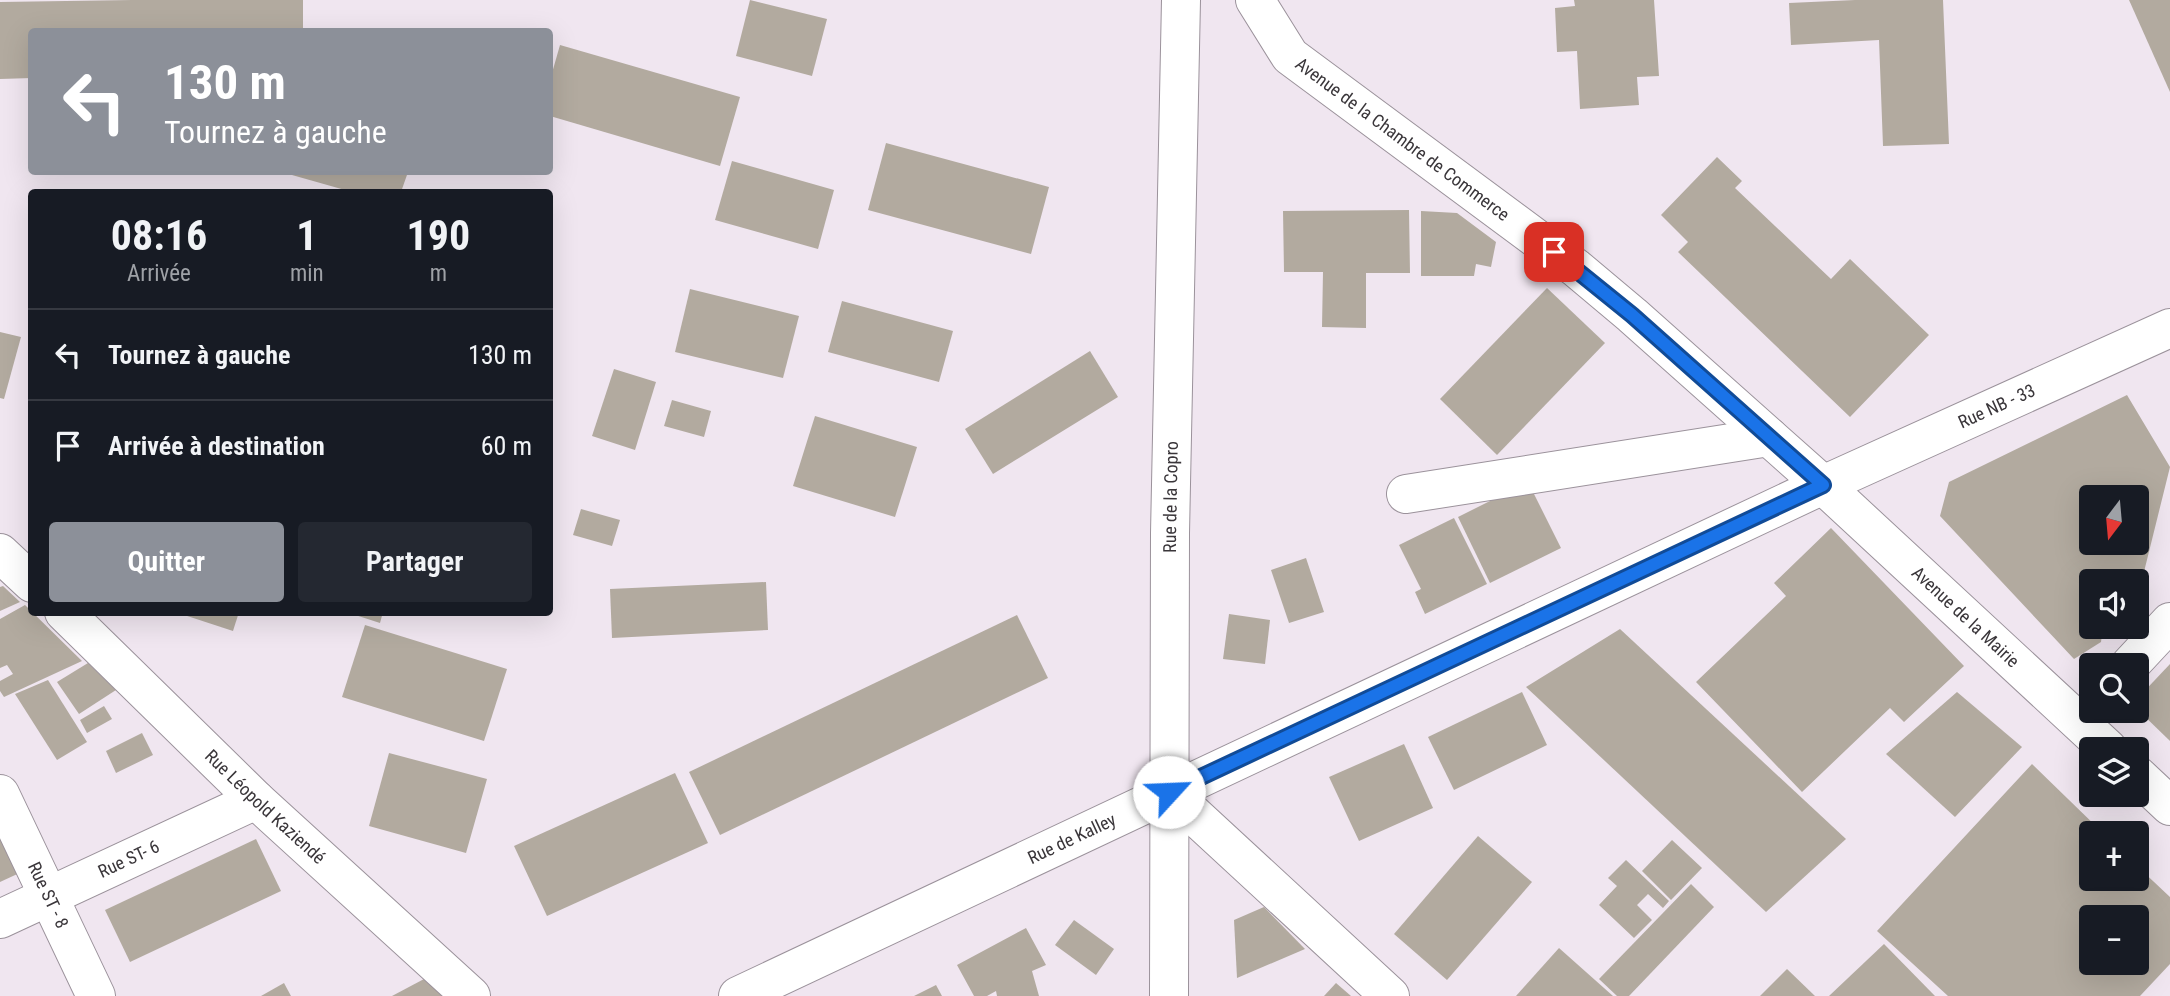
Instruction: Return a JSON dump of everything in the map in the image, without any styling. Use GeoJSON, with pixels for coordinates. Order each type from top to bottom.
{"type":"FeatureCollection","features":[{"type":"Feature","properties":{"kind":"street","name":"Rue de la Copro"},"geometry":{"type":"LineString","coordinates":[[1169,996],[1170,533],[1181,0]]}},
{"type":"Feature","properties":{"kind":"street","name":"Avenue de la Chambre de Commerce"},"geometry":{"type":"LineString","coordinates":[[1255,0],[1290,56],[1576,268],[1823,485]]}},
{"type":"Feature","properties":{"kind":"street","name":"Rue NB - 33"},"geometry":{"type":"LineString","coordinates":[[1823,485],[2170,328]]}},
{"type":"Feature","properties":{"kind":"street"},"geometry":{"type":"LineString","coordinates":[[1406,494],[1769,437]]}},
{"type":"Feature","properties":{"kind":"street","name":"Rue de Kalley"},"geometry":{"type":"LineString","coordinates":[[738,996],[1823,485]]}},
{"type":"Feature","properties":{"kind":"street","name":"Avenue de la Mairie"},"geometry":{"type":"LineString","coordinates":[[1823,485],[2079,709]]}},
{"type":"Feature","properties":{"kind":"street"},"geometry":{"type":"LineString","coordinates":[[0,554],[28,579]]}},
{"type":"Feature","properties":{"kind":"street","name":"Rue Léopold Kaziendé"},"geometry":{"type":"LineString","coordinates":[[68,616],[256,800],[471,996]]}},
{"type":"Feature","properties":{"kind":"street"},"geometry":{"type":"LineString","coordinates":[[2141,653],[2170,622]]}},
{"type":"Feature","properties":{"kind":"street"},"geometry":{"type":"LineString","coordinates":[[2149,786],[2170,806]]}},
{"type":"Feature","properties":{"kind":"street"},"geometry":{"type":"LineString","coordinates":[[1169,792],[1390,996]]}},
{"type":"Feature","properties":{"kind":"street","name":"Rue ST - 8"},"geometry":{"type":"LineString","coordinates":[[0,794],[96,996]]}},
{"type":"Feature","properties":{"kind":"street","name":"Rue ST- 6"},"geometry":{"type":"LineString","coordinates":[[0,919],[256,800]]}},
{"type":"Feature","properties":{"kind":"building"},"geometry":{"type":"Polygon","coordinates":[[[303,0],[303,28],[28,28],[28,78],[0,79],[0,2],[303,0]]]}},
{"type":"Feature","properties":{"kind":"building"},"geometry":{"type":"Polygon","coordinates":[[[750,0],[827,19],[812,76],[736,56],[750,0]]]}},
{"type":"Feature","properties":{"kind":"building"},"geometry":{"type":"Polygon","coordinates":[[[1574,0],[1654,0],[1659,76],[1637,77],[1639,105],[1580,109],[1577,51],[1557,52],[1555,8],[1575,6],[1574,0]]]}},
{"type":"Feature","properties":{"kind":"building"},"geometry":{"type":"Polygon","coordinates":[[[1943,0],[1949,144],[1883,146],[1879,40],[1791,45],[1789,3],[1943,0]]]}},
{"type":"Feature","properties":{"kind":"building"},"geometry":{"type":"Polygon","coordinates":[[[2129,0],[2170,0],[2170,92],[2129,0]]]}},
{"type":"Feature","properties":{"kind":"building"},"geometry":{"type":"Polygon","coordinates":[[[560,45],[740,97],[720,166],[553,117],[553,70],[560,45]]]}},
{"type":"Feature","properties":{"kind":"building"},"geometry":{"type":"Polygon","coordinates":[[[886,143],[1049,187],[1031,254],[868,210],[886,143]]]}},
{"type":"Feature","properties":{"kind":"building"},"geometry":{"type":"Polygon","coordinates":[[[1717,157],[1742,181],[1735,188],[1831,279],[1850,259],[1929,335],[1850,417],[1678,252],[1688,242],[1661,215],[1717,157]]]}},
{"type":"Feature","properties":{"kind":"building"},"geometry":{"type":"Polygon","coordinates":[[[732,161],[834,190],[818,249],[715,220],[732,161]]]}},
{"type":"Feature","properties":{"kind":"building"},"geometry":{"type":"Polygon","coordinates":[[[292,175],[407,175],[402,189],[341,189],[292,175]]]}},
{"type":"Feature","properties":{"kind":"building"},"geometry":{"type":"Polygon","coordinates":[[[1409,210],[1410,273],[1366,273],[1366,328],[1322,327],[1323,272],[1284,272],[1283,211],[1409,210]]]}},
{"type":"Feature","properties":{"kind":"building"},"geometry":{"type":"Polygon","coordinates":[[[1421,211],[1457,213],[1496,242],[1491,267],[1476,264],[1474,276],[1421,276],[1421,211]]]}},
{"type":"Feature","properties":{"kind":"building"},"geometry":{"type":"Polygon","coordinates":[[[1547,288],[1605,343],[1497,455],[1440,399],[1547,288]]]}},
{"type":"Feature","properties":{"kind":"building"},"geometry":{"type":"Polygon","coordinates":[[[690,289],[799,316],[783,378],[675,352],[690,289]]]}},
{"type":"Feature","properties":{"kind":"building"},"geometry":{"type":"Polygon","coordinates":[[[842,301],[953,331],[939,382],[828,352],[842,301]]]}},
{"type":"Feature","properties":{"kind":"building"},"geometry":{"type":"Polygon","coordinates":[[[0,332],[21,337],[4,399],[0,398],[0,332]]]}},
{"type":"Feature","properties":{"kind":"building"},"geometry":{"type":"Polygon","coordinates":[[[1090,351],[1118,397],[993,474],[965,429],[1090,351]]]}},
{"type":"Feature","properties":{"kind":"building"},"geometry":{"type":"Polygon","coordinates":[[[614,369],[656,382],[635,450],[592,436],[614,369]]]}},
{"type":"Feature","properties":{"kind":"building"},"geometry":{"type":"Polygon","coordinates":[[[2127,395],[2170,467],[2149,552],[2149,485],[2079,485],[2079,555],[2148,555],[2145,569],[2079,569],[2079,639],[2101,639],[2101,642],[2079,653],[2074,659],[1940,516],[1949,482],[2127,395]]]}},
{"type":"Feature","properties":{"kind":"building"},"geometry":{"type":"Polygon","coordinates":[[[672,400],[711,411],[704,437],[664,426],[672,400]]]}},
{"type":"Feature","properties":{"kind":"building"},"geometry":{"type":"Polygon","coordinates":[[[815,416],[917,447],[895,517],[793,486],[815,416]]]}},
{"type":"Feature","properties":{"kind":"building"},"geometry":{"type":"Polygon","coordinates":[[[1528,482],[1561,548],[1490,583],[1458,517],[1528,482]]]}},
{"type":"Feature","properties":{"kind":"building"},"geometry":{"type":"Polygon","coordinates":[[[581,509],[620,520],[612,546],[573,535],[581,509]]]}},
{"type":"Feature","properties":{"kind":"building"},"geometry":{"type":"Polygon","coordinates":[[[1454,518],[1487,584],[1425,614],[1415,592],[1421,589],[1399,545],[1454,518]]]}},
{"type":"Feature","properties":{"kind":"building"},"geometry":{"type":"Polygon","coordinates":[[[1831,528],[1964,666],[1904,722],[1890,708],[1802,792],[1696,682],[1786,596],[1774,583],[1831,528]]]}},
{"type":"Feature","properties":{"kind":"building"},"geometry":{"type":"Polygon","coordinates":[[[1306,558],[1324,612],[1289,623],[1271,570],[1306,558]]]}},
{"type":"Feature","properties":{"kind":"building"},"geometry":{"type":"Polygon","coordinates":[[[766,582],[768,630],[612,638],[610,589],[766,582]]]}},
{"type":"Feature","properties":{"kind":"building"},"geometry":{"type":"Polygon","coordinates":[[[3,586],[20,602],[0,611],[0,587],[3,586]]]}},
{"type":"Feature","properties":{"kind":"building"},"geometry":{"type":"Polygon","coordinates":[[[25,605],[28,608],[28,616],[36,616],[82,661],[4,697],[0,691],[0,681],[13,674],[7,665],[0,668],[0,619],[25,605]]]}},
{"type":"Feature","properties":{"kind":"building"},"geometry":{"type":"Polygon","coordinates":[[[1229,614],[1270,620],[1265,664],[1223,659],[1229,614]]]}},
{"type":"Feature","properties":{"kind":"building"},"geometry":{"type":"Polygon","coordinates":[[[1017,615],[1048,678],[720,835],[689,772],[1017,615]]]}},
{"type":"Feature","properties":{"kind":"building"},"geometry":{"type":"Polygon","coordinates":[[[187,616],[238,616],[233,631],[187,616]]]}},
{"type":"Feature","properties":{"kind":"building"},"geometry":{"type":"Polygon","coordinates":[[[358,616],[382,616],[380,623],[358,616]]]}},
{"type":"Feature","properties":{"kind":"building"},"geometry":{"type":"Polygon","coordinates":[[[365,625],[507,669],[484,741],[342,697],[365,625]]]}},
{"type":"Feature","properties":{"kind":"building"},"geometry":{"type":"Polygon","coordinates":[[[1620,629],[1846,839],[1766,912],[1526,687],[1620,629]]]}},
{"type":"Feature","properties":{"kind":"building"},"geometry":{"type":"Polygon","coordinates":[[[88,663],[116,690],[79,714],[57,682],[88,663]]]}},
{"type":"Feature","properties":{"kind":"building"},"geometry":{"type":"Polygon","coordinates":[[[2170,664],[2170,741],[2149,721],[2149,686],[2170,664]]]}},
{"type":"Feature","properties":{"kind":"building"},"geometry":{"type":"Polygon","coordinates":[[[48,680],[87,742],[57,760],[15,694],[48,680]]]}},
{"type":"Feature","properties":{"kind":"building"},"geometry":{"type":"Polygon","coordinates":[[[1522,692],[1547,745],[1454,790],[1428,737],[1522,692]]]}},
{"type":"Feature","properties":{"kind":"building"},"geometry":{"type":"Polygon","coordinates":[[[1957,692],[2022,747],[1955,817],[1886,754],[1957,692]]]}},
{"type":"Feature","properties":{"kind":"building"},"geometry":{"type":"Polygon","coordinates":[[[104,706],[112,719],[87,733],[80,720],[104,706]]]}},
{"type":"Feature","properties":{"kind":"building"},"geometry":{"type":"Polygon","coordinates":[[[142,733],[153,755],[116,773],[106,751],[142,733]]]}},
{"type":"Feature","properties":{"kind":"building"},"geometry":{"type":"Polygon","coordinates":[[[1404,744],[1433,808],[1359,841],[1329,777],[1404,744]]]}},
{"type":"Feature","properties":{"kind":"building"},"geometry":{"type":"Polygon","coordinates":[[[389,753],[487,779],[466,853],[369,826],[389,753]]]}},
{"type":"Feature","properties":{"kind":"building"},"geometry":{"type":"Polygon","coordinates":[[[2032,764],[2091,821],[2079,821],[2079,891],[2149,891],[2149,877],[2170,897],[2170,964],[2140,996],[1948,996],[1877,931],[2032,764]]]}},
{"type":"Feature","properties":{"kind":"building"},"geometry":{"type":"Polygon","coordinates":[[[675,773],[708,843],[547,916],[514,846],[675,773]]]}},
{"type":"Feature","properties":{"kind":"building"},"geometry":{"type":"Polygon","coordinates":[[[0,835],[26,870],[0,882],[0,835]]]}},
{"type":"Feature","properties":{"kind":"building"},"geometry":{"type":"Polygon","coordinates":[[[1478,836],[1532,882],[1447,980],[1394,934],[1478,836]]]}},
{"type":"Feature","properties":{"kind":"building"},"geometry":{"type":"Polygon","coordinates":[[[256,839],[281,891],[130,962],[105,910],[256,839]]]}},
{"type":"Feature","properties":{"kind":"building"},"geometry":{"type":"Polygon","coordinates":[[[1672,840],[1702,868],[1671,900],[1642,871],[1672,840]]]}},
{"type":"Feature","properties":{"kind":"building"},"geometry":{"type":"Polygon","coordinates":[[[1626,860],[1669,901],[1663,908],[1648,894],[1637,905],[1652,920],[1634,938],[1599,905],[1617,886],[1608,878],[1626,860]]]}},
{"type":"Feature","properties":{"kind":"building"},"geometry":{"type":"Polygon","coordinates":[[[1691,884],[1714,907],[1629,996],[1617,996],[1599,979],[1691,884]]]}},
{"type":"Feature","properties":{"kind":"building"},"geometry":{"type":"Polygon","coordinates":[[[1264,907],[1305,949],[1237,978],[1234,920],[1264,907]]]}},
{"type":"Feature","properties":{"kind":"building"},"geometry":{"type":"Polygon","coordinates":[[[1074,920],[1114,949],[1096,975],[1055,945],[1074,920]]]}},
{"type":"Feature","properties":{"kind":"building"},"geometry":{"type":"Polygon","coordinates":[[[1026,928],[1046,965],[1032,971],[1039,996],[997,996],[996,991],[987,996],[974,996],[957,965],[1026,928]]]}},
{"type":"Feature","properties":{"kind":"building"},"geometry":{"type":"Polygon","coordinates":[[[1884,944],[1935,996],[1829,996],[1884,944]]]}},
{"type":"Feature","properties":{"kind":"building"},"geometry":{"type":"Polygon","coordinates":[[[1559,948],[1613,996],[1516,996],[1559,948]]]}},
{"type":"Feature","properties":{"kind":"building"},"geometry":{"type":"Polygon","coordinates":[[[1787,969],[1815,996],[1760,996],[1787,969]]]}},
{"type":"Feature","properties":{"kind":"building"},"geometry":{"type":"Polygon","coordinates":[[[424,979],[444,996],[392,996],[424,979]]]}},
{"type":"Feature","properties":{"kind":"building"},"geometry":{"type":"Polygon","coordinates":[[[284,983],[291,996],[261,996],[284,983]]]}},
{"type":"Feature","properties":{"kind":"building"},"geometry":{"type":"Polygon","coordinates":[[[1336,983],[1351,996],[1324,996],[1336,983]]]}},
{"type":"Feature","properties":{"kind":"building"},"geometry":{"type":"Polygon","coordinates":[[[936,985],[942,996],[914,996],[936,985]]]}},
{"type":"Feature","properties":{"kind":"route"},"geometry":{"type":"LineString","coordinates":[[1169,792],[1823,485],[1632,315],[1554,252]]}}]}
